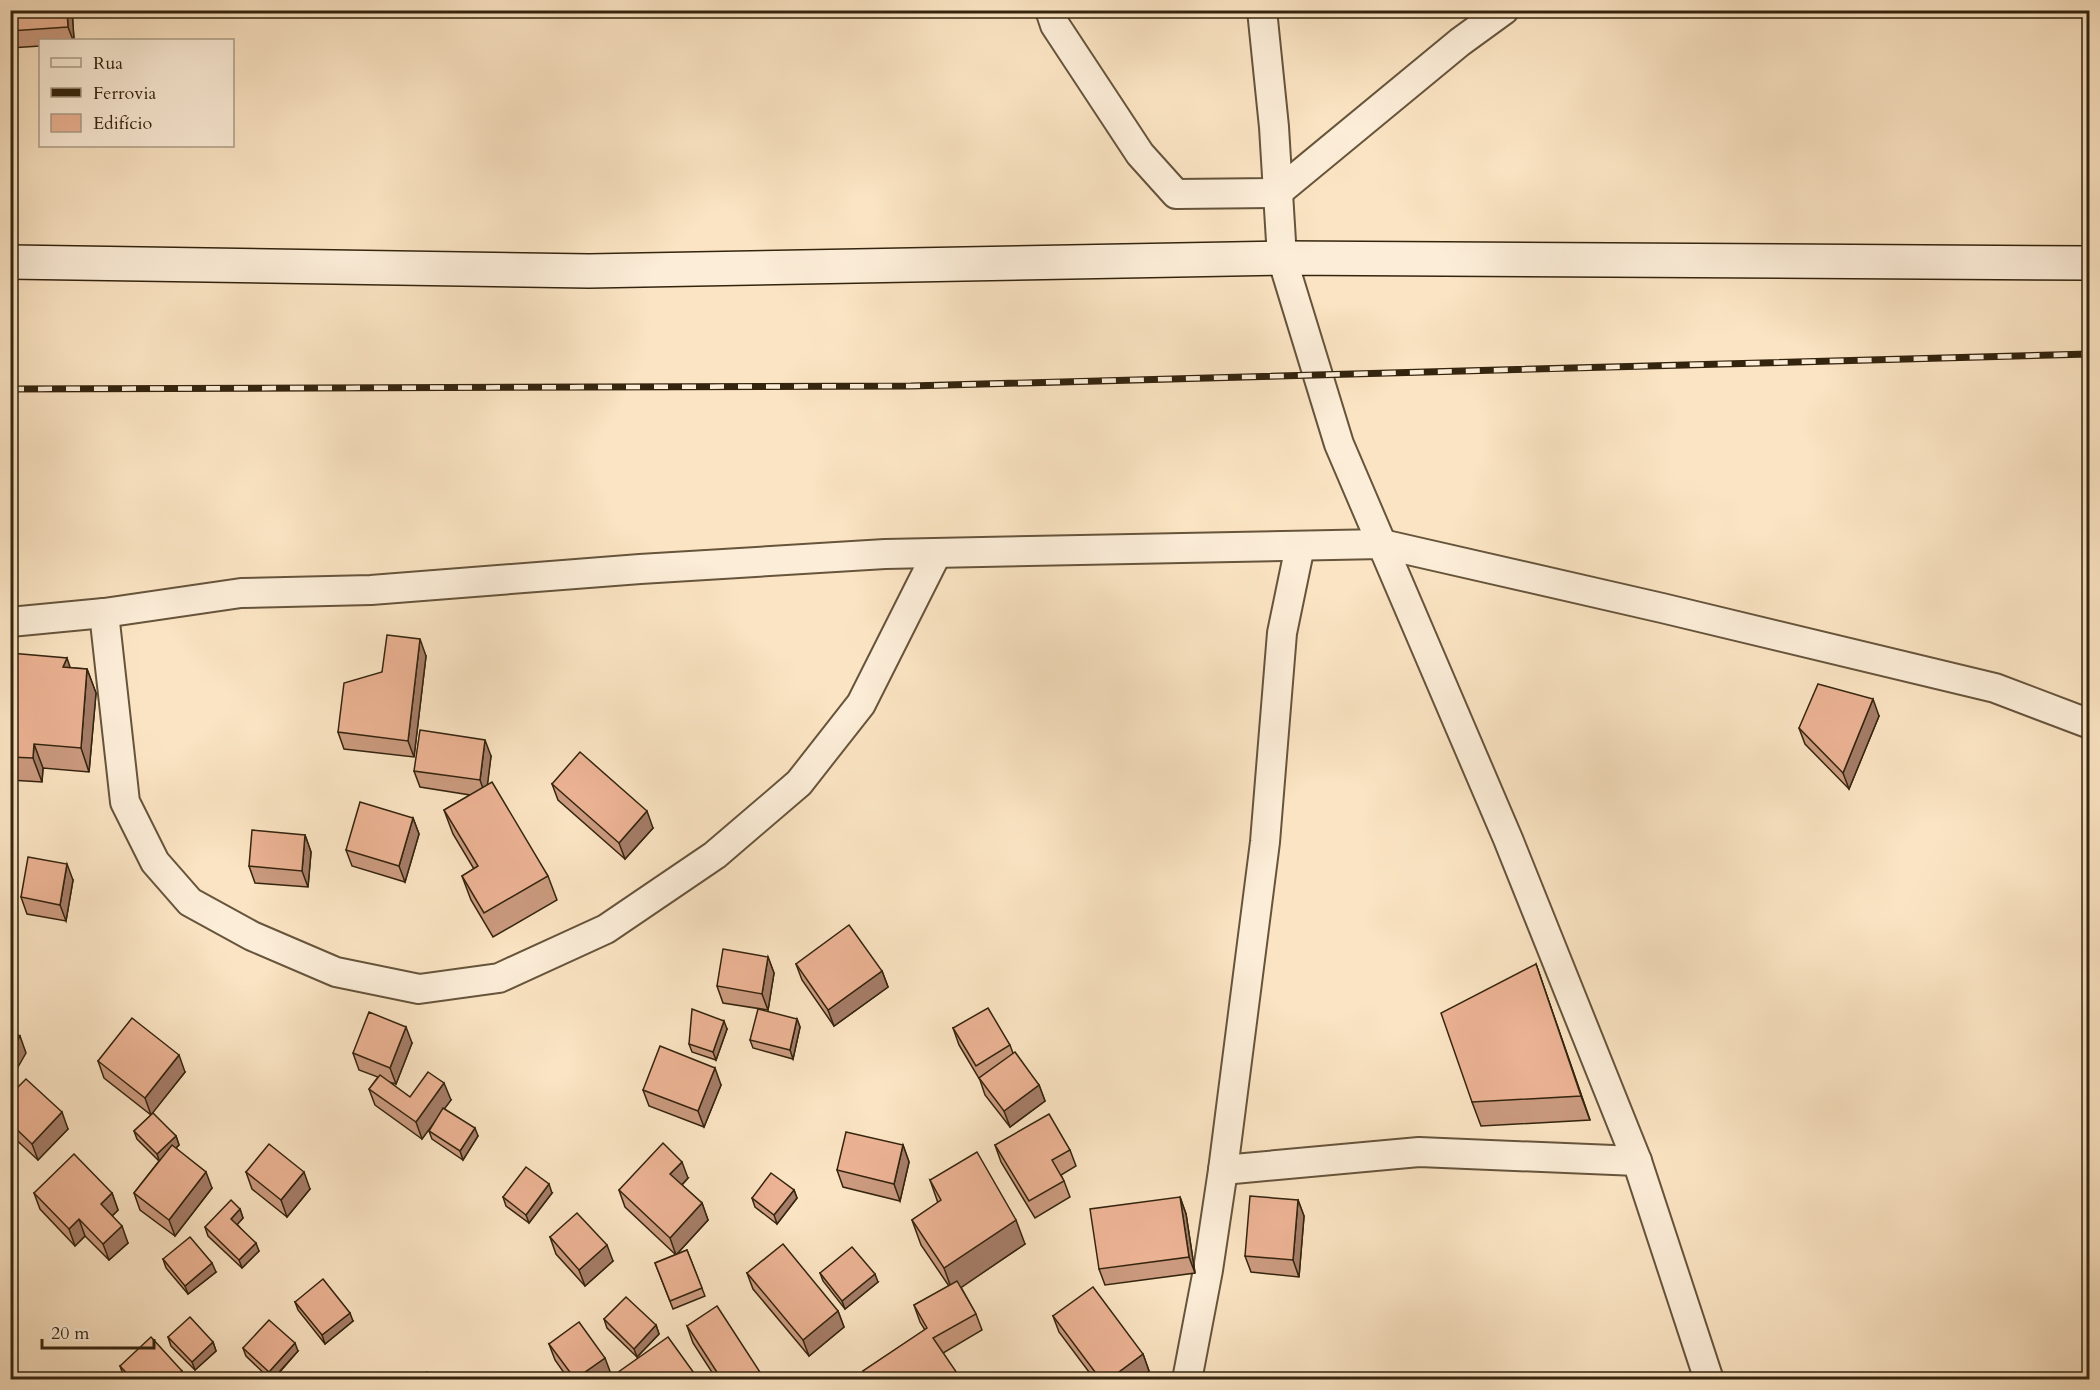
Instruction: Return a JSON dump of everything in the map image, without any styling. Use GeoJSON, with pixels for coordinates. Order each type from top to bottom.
{"type":"FeatureCollection","features":[{"type":"Feature","properties":{"kind":"street"},"geometry":{"type":"LineString","coordinates":[[1262,10],[1274,127],[1282,258],[1339,444],[1508,839],[1637,1161],[1709,1380]]}},
{"type":"Feature","properties":{"kind":"street"},"geometry":{"type":"LineString","coordinates":[[1047,15],[1140,154],[1176,194],[1278,193],[1460,42],[1504,10]]}},
{"type":"Feature","properties":{"kind":"street"},"geometry":{"type":"LineString","coordinates":[[10,262],[589,271],[1282,258],[2090,263]]}},
{"type":"Feature","properties":{"kind":"street"},"geometry":{"type":"LineString","coordinates":[[10,622],[104,614],[241,593],[370,590],[640,569],[874,555],[1382,544],[1995,688],[2090,724]]}},
{"type":"Feature","properties":{"kind":"street"},"geometry":{"type":"LineString","coordinates":[[1187,1380],[1224,1170],[1265,842],[1282,633],[1300,546]]}},
{"type":"Feature","properties":{"kind":"street"},"geometry":{"type":"LineString","coordinates":[[104,614],[124,802],[155,862],[190,902],[252,936],[336,972],[419,989],[499,978],[606,929],[715,855],[800,783],[861,705],[937,553]]}},
{"type":"Feature","properties":{"kind":"street"},"geometry":{"type":"LineString","coordinates":[[1224,1170],[1419,1152],[1637,1161]]}},
{"type":"Feature","properties":{"kind":"building"},"geometry":{"type":"Polygon","coordinates":[[[10,10],[67,10],[68,27],[10,31],[10,10]]]}},
{"type":"Feature","properties":{"kind":"building"},"geometry":{"type":"Polygon","coordinates":[[[387,635],[420,639],[408,741],[338,732],[344,683],[382,672],[387,635]]]}},
{"type":"Feature","properties":{"kind":"building"},"geometry":{"type":"Polygon","coordinates":[[[10,653],[67,658],[63,667],[87,669],[81,748],[34,744],[33,758],[10,757],[10,653]]]}},
{"type":"Feature","properties":{"kind":"building"},"geometry":{"type":"Polygon","coordinates":[[[1818,684],[1873,699],[1843,773],[1799,728],[1818,684]]]}},
{"type":"Feature","properties":{"kind":"building"},"geometry":{"type":"Polygon","coordinates":[[[420,730],[485,740],[480,780],[414,771],[420,730]]]}},
{"type":"Feature","properties":{"kind":"building"},"geometry":{"type":"Polygon","coordinates":[[[580,752],[647,811],[619,843],[552,784],[580,752]]]}},
{"type":"Feature","properties":{"kind":"building"},"geometry":{"type":"Polygon","coordinates":[[[492,782],[548,876],[484,913],[462,876],[478,866],[444,810],[492,782]]]}},
{"type":"Feature","properties":{"kind":"building"},"geometry":{"type":"Polygon","coordinates":[[[360,802],[413,818],[399,866],[346,850],[360,802]]]}},
{"type":"Feature","properties":{"kind":"building"},"geometry":{"type":"Polygon","coordinates":[[[252,830],[305,835],[302,871],[249,866],[252,830]]]}},
{"type":"Feature","properties":{"kind":"building"},"geometry":{"type":"Polygon","coordinates":[[[28,857],[67,864],[60,905],[21,897],[28,857]]]}},
{"type":"Feature","properties":{"kind":"building"},"geometry":{"type":"Polygon","coordinates":[[[849,925],[882,971],[828,1010],[796,964],[849,925]]]}},
{"type":"Feature","properties":{"kind":"building"},"geometry":{"type":"Polygon","coordinates":[[[723,949],[768,957],[762,994],[717,986],[723,949]]]}},
{"type":"Feature","properties":{"kind":"building"},"geometry":{"type":"Polygon","coordinates":[[[1536,964],[1581,1096],[1472,1102],[1441,1013],[1536,964]]]}},
{"type":"Feature","properties":{"kind":"building"},"geometry":{"type":"Polygon","coordinates":[[[988,1008],[1010,1045],[976,1066],[953,1028],[988,1008]]]}},
{"type":"Feature","properties":{"kind":"building"},"geometry":{"type":"Polygon","coordinates":[[[692,1009],[724,1021],[713,1052],[689,1044],[692,1009]]]}},
{"type":"Feature","properties":{"kind":"building"},"geometry":{"type":"Polygon","coordinates":[[[758,1009],[797,1019],[790,1050],[750,1040],[758,1009]]]}},
{"type":"Feature","properties":{"kind":"building"},"geometry":{"type":"Polygon","coordinates":[[[369,1012],[406,1027],[390,1068],[353,1053],[369,1012]]]}},
{"type":"Feature","properties":{"kind":"building"},"geometry":{"type":"Polygon","coordinates":[[[132,1018],[179,1055],[145,1098],[98,1061],[132,1018]]]}},
{"type":"Feature","properties":{"kind":"building"},"geometry":{"type":"Polygon","coordinates":[[[10,1031],[20,1036],[10,1052],[10,1031]]]}},
{"type":"Feature","properties":{"kind":"building"},"geometry":{"type":"Polygon","coordinates":[[[660,1046],[715,1068],[698,1111],[643,1090],[660,1046]]]}},
{"type":"Feature","properties":{"kind":"building"},"geometry":{"type":"Polygon","coordinates":[[[1015,1052],[1039,1085],[1004,1111],[979,1078],[1015,1052]]]}},
{"type":"Feature","properties":{"kind":"building"},"geometry":{"type":"Polygon","coordinates":[[[428,1072],[444,1083],[416,1122],[369,1089],[380,1075],[410,1097],[428,1072]]]}},
{"type":"Feature","properties":{"kind":"building"},"geometry":{"type":"Polygon","coordinates":[[[26,1079],[62,1112],[32,1144],[10,1123],[10,1095],[26,1079]]]}},
{"type":"Feature","properties":{"kind":"building"},"geometry":{"type":"Polygon","coordinates":[[[443,1108],[475,1128],[460,1151],[429,1131],[443,1108]]]}},
{"type":"Feature","properties":{"kind":"building"},"geometry":{"type":"Polygon","coordinates":[[[153,1113],[176,1136],[157,1154],[134,1131],[153,1113]]]}},
{"type":"Feature","properties":{"kind":"building"},"geometry":{"type":"Polygon","coordinates":[[[1049,1114],[1070,1150],[1052,1160],[1064,1181],[1029,1201],[995,1145],[1049,1114]]]}},
{"type":"Feature","properties":{"kind":"building"},"geometry":{"type":"Polygon","coordinates":[[[846,1132],[903,1145],[894,1184],[837,1170],[846,1132]]]}},
{"type":"Feature","properties":{"kind":"building"},"geometry":{"type":"Polygon","coordinates":[[[663,1143],[682,1162],[670,1174],[702,1203],[670,1238],[619,1190],[663,1143]]]}},
{"type":"Feature","properties":{"kind":"building"},"geometry":{"type":"Polygon","coordinates":[[[269,1144],[304,1172],[281,1200],[246,1172],[269,1144]]]}},
{"type":"Feature","properties":{"kind":"building"},"geometry":{"type":"Polygon","coordinates":[[[172,1145],[206,1172],[169,1220],[134,1193],[172,1145]]]}},
{"type":"Feature","properties":{"kind":"building"},"geometry":{"type":"Polygon","coordinates":[[[977,1152],[1016,1220],[944,1268],[912,1220],[941,1200],[930,1180],[977,1152]]]}},
{"type":"Feature","properties":{"kind":"building"},"geometry":{"type":"Polygon","coordinates":[[[74,1154],[112,1193],[101,1204],[122,1226],[103,1244],[79,1219],[69,1229],[34,1193],[74,1154]]]}},
{"type":"Feature","properties":{"kind":"building"},"geometry":{"type":"Polygon","coordinates":[[[526,1167],[549,1184],[526,1215],[503,1197],[526,1167]]]}},
{"type":"Feature","properties":{"kind":"building"},"geometry":{"type":"Polygon","coordinates":[[[771,1173],[794,1190],[774,1215],[752,1198],[771,1173]]]}},
{"type":"Feature","properties":{"kind":"building"},"geometry":{"type":"Polygon","coordinates":[[[1250,1196],[1298,1200],[1293,1260],[1245,1256],[1250,1196]]]}},
{"type":"Feature","properties":{"kind":"building"},"geometry":{"type":"Polygon","coordinates":[[[1180,1197],[1189,1257],[1099,1269],[1090,1209],[1180,1197]]]}},
{"type":"Feature","properties":{"kind":"building"},"geometry":{"type":"Polygon","coordinates":[[[231,1200],[240,1209],[231,1219],[256,1243],[239,1260],[205,1227],[231,1200]]]}},
{"type":"Feature","properties":{"kind":"building"},"geometry":{"type":"Polygon","coordinates":[[[577,1213],[607,1245],[579,1270],[550,1237],[577,1213]]]}},
{"type":"Feature","properties":{"kind":"building"},"geometry":{"type":"Polygon","coordinates":[[[190,1237],[212,1263],[185,1286],[163,1259],[190,1237]]]}},
{"type":"Feature","properties":{"kind":"building"},"geometry":{"type":"Polygon","coordinates":[[[783,1244],[838,1311],[803,1340],[747,1273],[783,1244]]]}},
{"type":"Feature","properties":{"kind":"building"},"geometry":{"type":"Polygon","coordinates":[[[852,1247],[875,1274],[842,1301],[820,1273],[852,1247]]]}},
{"type":"Feature","properties":{"kind":"building"},"geometry":{"type":"Polygon","coordinates":[[[687,1250],[702,1288],[670,1301],[655,1263],[687,1250]]]}},
{"type":"Feature","properties":{"kind":"building"},"geometry":{"type":"Polygon","coordinates":[[[323,1279],[350,1313],[322,1335],[295,1302],[323,1279]]]}},
{"type":"Feature","properties":{"kind":"building"},"geometry":{"type":"Polygon","coordinates":[[[957,1281],[976,1314],[933,1338],[959,1376],[953,1380],[869,1380],[863,1371],[927,1328],[914,1305],[957,1281]]]}},
{"type":"Feature","properties":{"kind":"building"},"geometry":{"type":"Polygon","coordinates":[[[1093,1287],[1143,1354],[1108,1380],[1101,1380],[1053,1316],[1093,1287]]]}},
{"type":"Feature","properties":{"kind":"building"},"geometry":{"type":"Polygon","coordinates":[[[626,1297],[656,1325],[634,1349],[604,1319],[626,1297]]]}},
{"type":"Feature","properties":{"kind":"building"},"geometry":{"type":"Polygon","coordinates":[[[717,1306],[765,1380],[722,1380],[687,1326],[717,1306]]]}},
{"type":"Feature","properties":{"kind":"building"},"geometry":{"type":"Polygon","coordinates":[[[190,1317],[213,1342],[192,1362],[168,1337],[190,1317]]]}},
{"type":"Feature","properties":{"kind":"building"},"geometry":{"type":"Polygon","coordinates":[[[269,1320],[295,1343],[269,1372],[243,1348],[269,1320]]]}},
{"type":"Feature","properties":{"kind":"building"},"geometry":{"type":"Polygon","coordinates":[[[579,1322],[605,1358],[575,1379],[549,1344],[579,1322]]]}},
{"type":"Feature","properties":{"kind":"building"},"geometry":{"type":"Polygon","coordinates":[[[151,1337],[182,1371],[173,1380],[133,1380],[120,1366],[151,1337]]]}},
{"type":"Feature","properties":{"kind":"building"},"geometry":{"type":"Polygon","coordinates":[[[668,1337],[699,1380],[607,1380],[668,1337]]]}},
{"type":"Feature","properties":{"kind":"building"},"geometry":{"type":"Polygon","coordinates":[[[427,1372],[436,1380],[421,1380],[427,1372]]]}},
{"type":"Feature","properties":{"kind":"railway"},"geometry":{"type":"LineString","coordinates":[[10,389],[911,386],[2090,354]]}}]}
